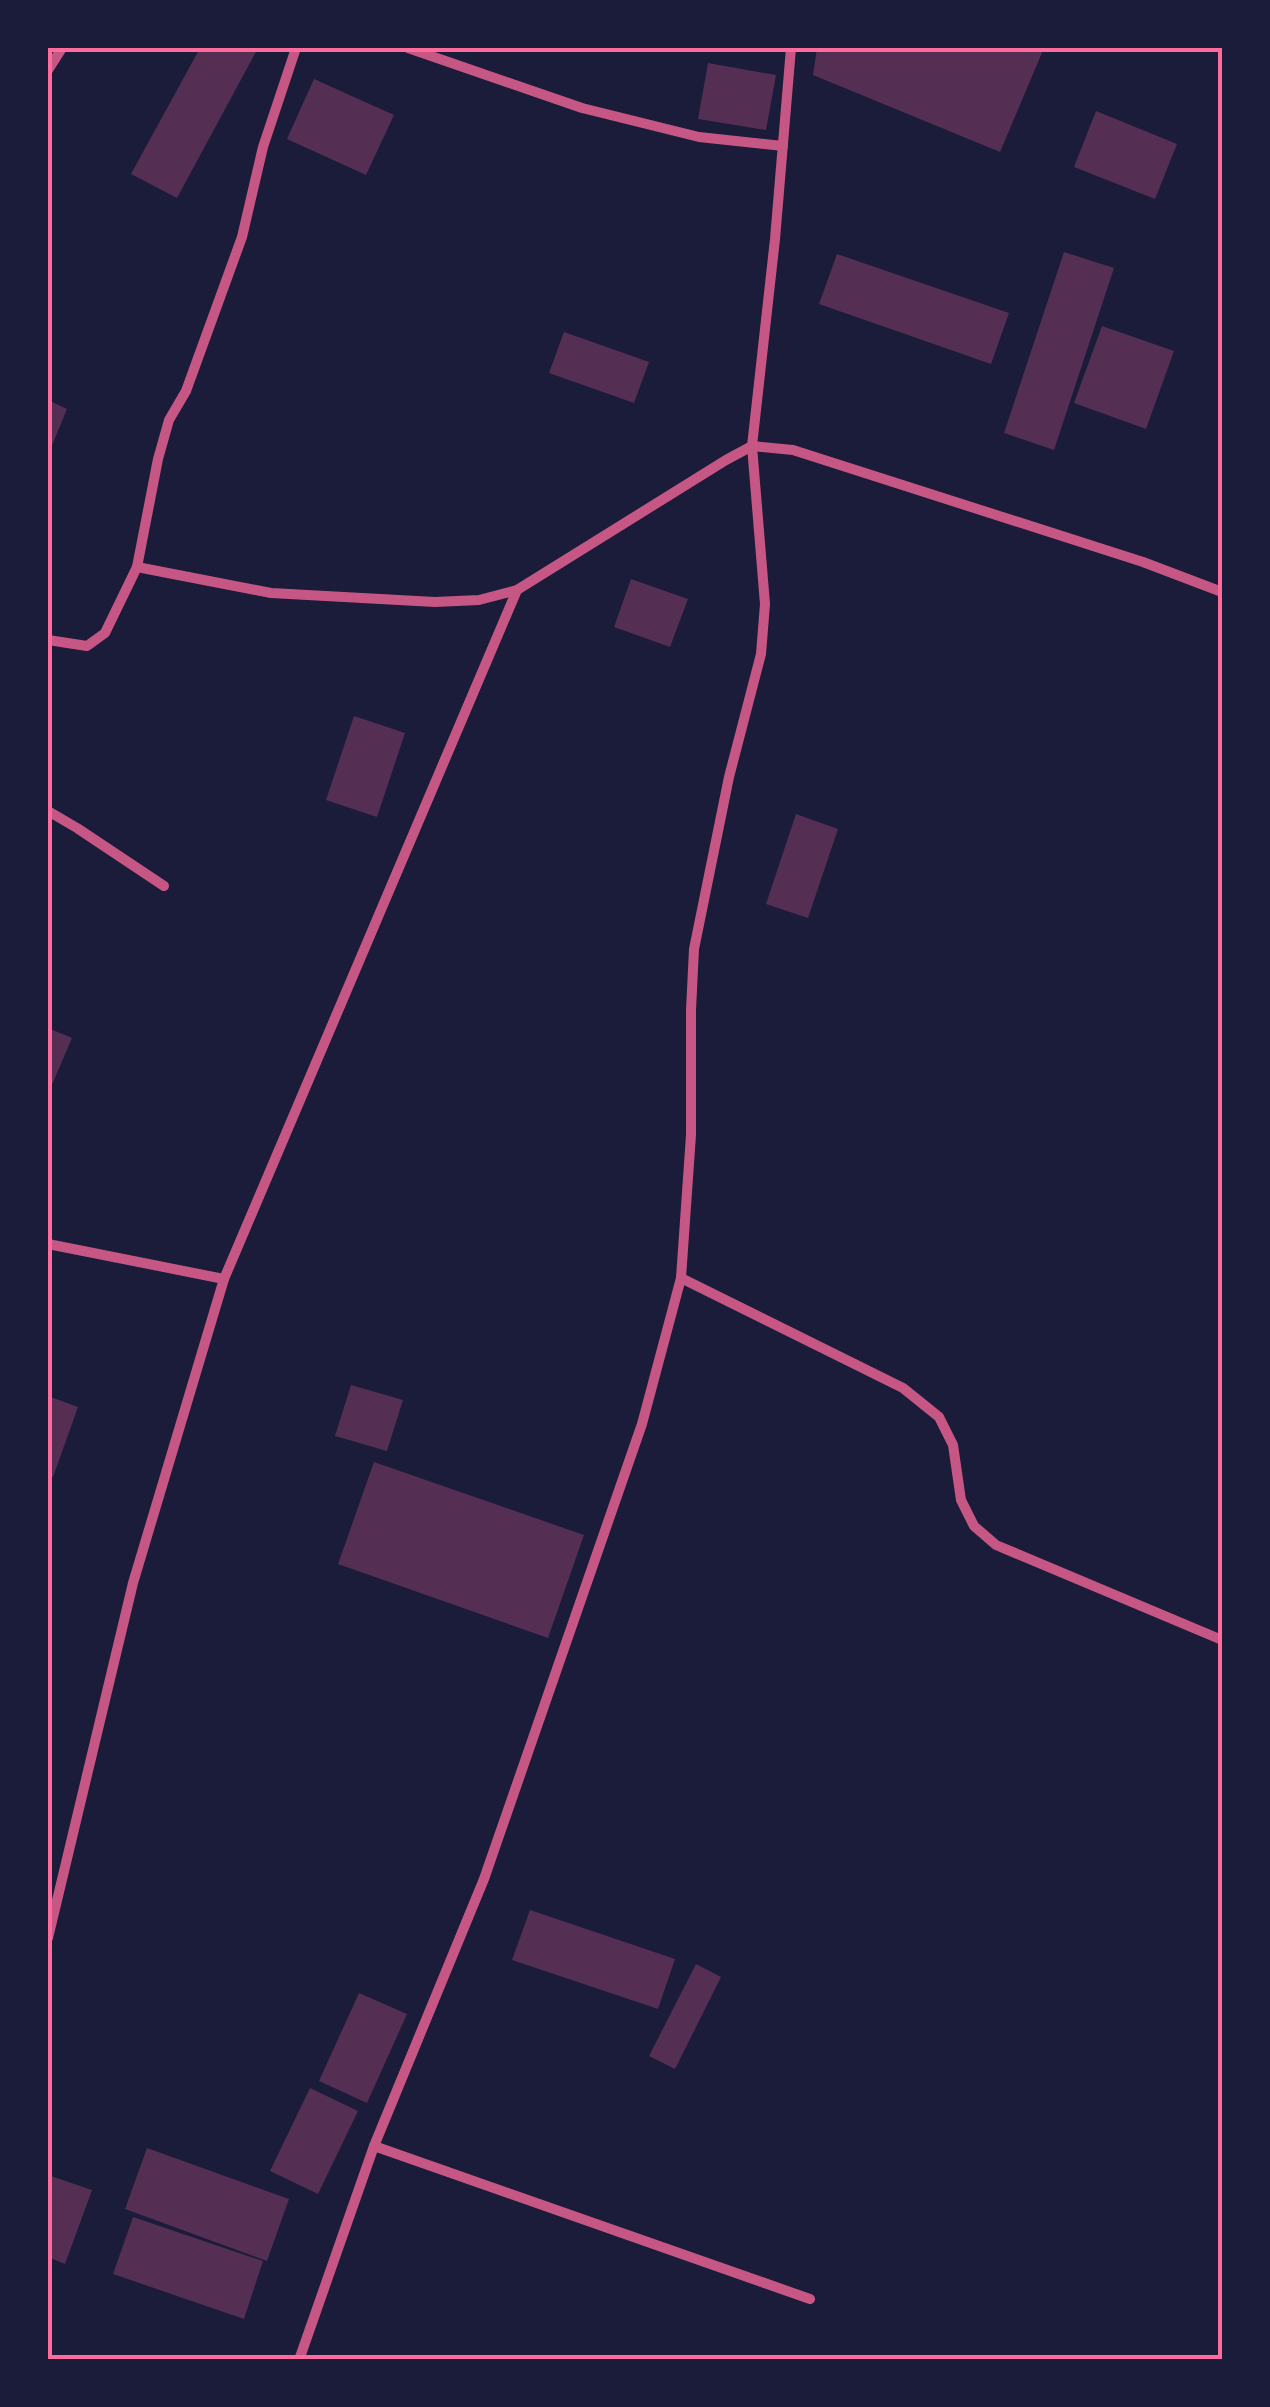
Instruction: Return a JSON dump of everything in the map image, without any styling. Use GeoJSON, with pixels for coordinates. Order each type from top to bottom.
{"type":"FeatureCollection","features":[{"type":"Feature","properties":{"kind":"street"},"geometry":{"type":"LineString","coordinates":[[48,70],[62,48]]}},
{"type":"Feature","properties":{"kind":"street"},"geometry":{"type":"LineString","coordinates":[[48,640],[87,646],[105,632],[137,567],[158,459],[242,237],[264,146],[296,48]]}},
{"type":"Feature","properties":{"kind":"street"},"geometry":{"type":"LineString","coordinates":[[408,48],[582,108],[699,137],[783,146]]}},
{"type":"Feature","properties":{"kind":"street"},"geometry":{"type":"LineString","coordinates":[[298,2360],[374,2146],[484,1879],[642,1424],[682,1278],[691,1135],[694,949],[729,778],[761,654],[765,604],[752,446],[791,48]]}},
{"type":"Feature","properties":{"kind":"street"},"geometry":{"type":"LineString","coordinates":[[137,567],[271,594],[435,602],[480,600],[517,590],[752,446],[792,450],[1143,562],[1222,592]]}},
{"type":"Feature","properties":{"kind":"street"},"geometry":{"type":"LineString","coordinates":[[48,1938],[133,1583],[224,1279],[517,590]]}},
{"type":"Feature","properties":{"kind":"street"},"geometry":{"type":"LineString","coordinates":[[48,811],[164,886]]}},
{"type":"Feature","properties":{"kind":"street"},"geometry":{"type":"LineString","coordinates":[[48,1244],[224,1279]]}},
{"type":"Feature","properties":{"kind":"street"},"geometry":{"type":"LineString","coordinates":[[682,1278],[904,1388],[939,1416],[953,1445],[961,1500],[974,1526],[996,1546],[1222,1640]]}},
{"type":"Feature","properties":{"kind":"street"},"geometry":{"type":"LineString","coordinates":[[374,2146],[810,2298]]}},
{"type":"Feature","properties":{"kind":"building"},"geometry":{"type":"Polygon","coordinates":[[[200,48],[258,48],[177,198],[131,174],[200,48]]]}},
{"type":"Feature","properties":{"kind":"building"},"geometry":{"type":"Polygon","coordinates":[[[817,48],[1044,48],[1000,152],[813,75],[817,48]]]}},
{"type":"Feature","properties":{"kind":"building"},"geometry":{"type":"Polygon","coordinates":[[[708,63],[776,75],[766,130],[698,119],[708,63]]]}},
{"type":"Feature","properties":{"kind":"building"},"geometry":{"type":"Polygon","coordinates":[[[314,79],[394,115],[366,175],[287,139],[314,79]]]}},
{"type":"Feature","properties":{"kind":"building"},"geometry":{"type":"Polygon","coordinates":[[[1096,111],[1177,144],[1155,199],[1074,167],[1096,111]]]}},
{"type":"Feature","properties":{"kind":"building"},"geometry":{"type":"Polygon","coordinates":[[[1064,252],[1114,268],[1054,450],[1004,433],[1064,252]]]}},
{"type":"Feature","properties":{"kind":"building"},"geometry":{"type":"Polygon","coordinates":[[[837,254],[1009,313],[991,364],[819,304],[837,254]]]}},
{"type":"Feature","properties":{"kind":"building"},"geometry":{"type":"Polygon","coordinates":[[[1102,326],[1174,351],[1146,429],[1074,403],[1102,326]]]}},
{"type":"Feature","properties":{"kind":"building"},"geometry":{"type":"Polygon","coordinates":[[[564,332],[649,362],[634,403],[549,373],[564,332]]]}},
{"type":"Feature","properties":{"kind":"building"},"geometry":{"type":"Polygon","coordinates":[[[48,400],[67,409],[48,455],[48,400]]]}},
{"type":"Feature","properties":{"kind":"building"},"geometry":{"type":"Polygon","coordinates":[[[631,579],[688,599],[670,647],[614,627],[631,579]]]}},
{"type":"Feature","properties":{"kind":"building"},"geometry":{"type":"Polygon","coordinates":[[[354,716],[405,733],[377,817],[326,800],[354,716]]]}},
{"type":"Feature","properties":{"kind":"building"},"geometry":{"type":"Polygon","coordinates":[[[796,814],[838,829],[808,918],[766,904],[796,814]]]}},
{"type":"Feature","properties":{"kind":"building"},"geometry":{"type":"Polygon","coordinates":[[[48,1028],[72,1038],[48,1094],[48,1028]]]}},
{"type":"Feature","properties":{"kind":"building"},"geometry":{"type":"Polygon","coordinates":[[[351,1385],[403,1400],[387,1451],[335,1436],[351,1385]]]}},
{"type":"Feature","properties":{"kind":"building"},"geometry":{"type":"Polygon","coordinates":[[[48,1396],[78,1407],[53,1477],[48,1475],[48,1396]]]}},
{"type":"Feature","properties":{"kind":"building"},"geometry":{"type":"Polygon","coordinates":[[[374,1462],[584,1535],[548,1638],[338,1564],[374,1462]]]}},
{"type":"Feature","properties":{"kind":"building"},"geometry":{"type":"Polygon","coordinates":[[[530,1910],[675,1959],[658,2009],[512,1960],[530,1910]]]}},
{"type":"Feature","properties":{"kind":"building"},"geometry":{"type":"Polygon","coordinates":[[[696,1964],[721,1977],[675,2069],[649,2056],[696,1964]]]}},
{"type":"Feature","properties":{"kind":"building"},"geometry":{"type":"Polygon","coordinates":[[[359,1993],[407,2014],[367,2103],[319,2081],[359,1993]]]}},
{"type":"Feature","properties":{"kind":"building"},"geometry":{"type":"Polygon","coordinates":[[[310,2088],[358,2111],[318,2194],[270,2171],[310,2088]]]}},
{"type":"Feature","properties":{"kind":"building"},"geometry":{"type":"Polygon","coordinates":[[[147,2148],[289,2199],[267,2261],[125,2209],[147,2148]]]}},
{"type":"Feature","properties":{"kind":"building"},"geometry":{"type":"Polygon","coordinates":[[[48,2175],[92,2190],[65,2264],[48,2257],[48,2175]]]}},
{"type":"Feature","properties":{"kind":"building"},"geometry":{"type":"Polygon","coordinates":[[[133,2217],[263,2261],[244,2319],[113,2274],[133,2217]]]}}]}
